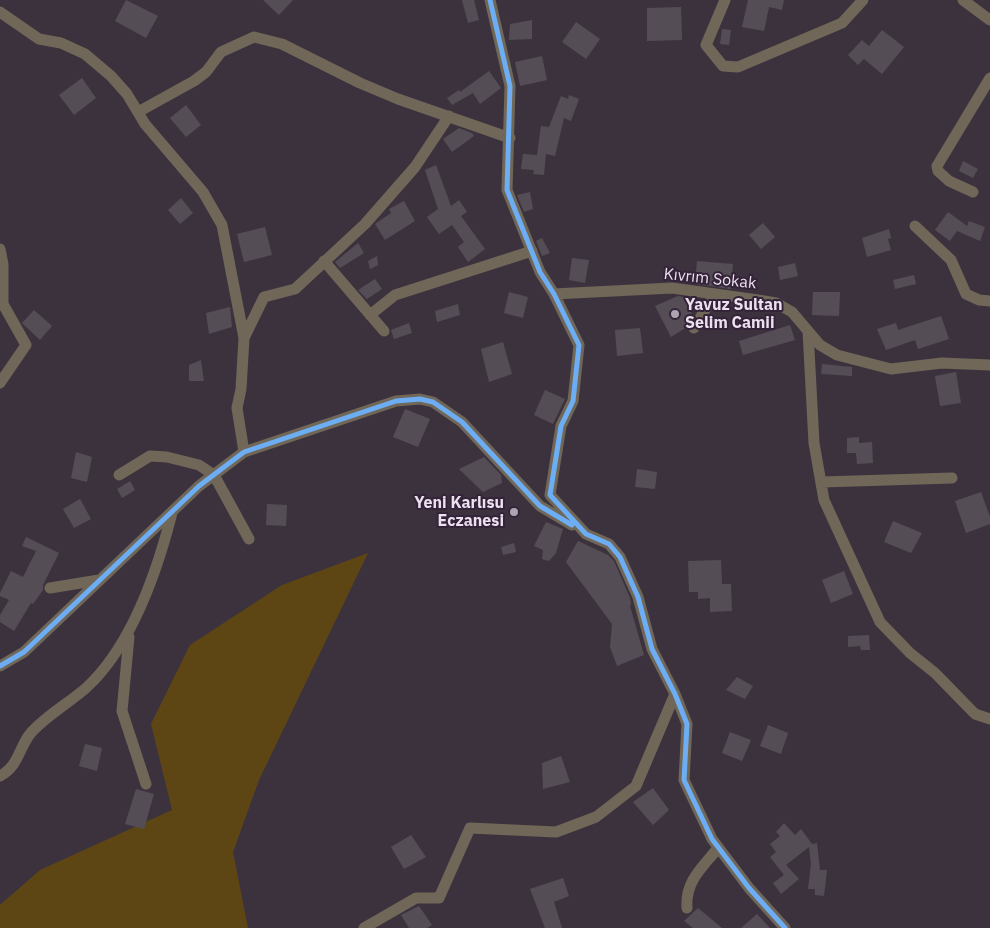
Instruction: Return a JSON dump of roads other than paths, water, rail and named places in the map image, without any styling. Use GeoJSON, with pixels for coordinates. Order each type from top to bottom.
{"type":"FeatureCollection","features":[{"type":"Feature","properties":{"kind":"street"},"geometry":{"type":"LineString","coordinates":[[490,0],[510,86],[507,190],[540,272],[554,294],[579,345],[573,401],[561,426],[550,495],[586,534]]}},
{"type":"Feature","properties":{"kind":"street"},"geometry":{"type":"LineString","coordinates":[[725,0],[706,45],[723,66],[738,68],[842,23],[863,0]]}},
{"type":"Feature","properties":{"kind":"street"},"geometry":{"type":"LineString","coordinates":[[963,0],[990,20]]}},
{"type":"Feature","properties":{"kind":"street"},"geometry":{"type":"LineString","coordinates":[[0,12],[39,39],[61,44],[85,54],[111,76],[127,94],[145,124],[202,192],[222,225],[244,338],[243,371],[237,408],[244,452]]}},
{"type":"Feature","properties":{"kind":"street"},"geometry":{"type":"LineString","coordinates":[[138,112],[194,81],[206,72],[221,52],[254,37],[282,44],[360,83],[510,138]]}},
{"type":"Feature","properties":{"kind":"street"},"geometry":{"type":"LineString","coordinates":[[973,192],[949,181],[938,170],[937,166],[990,78]]}},
{"type":"Feature","properties":{"kind":"street"},"geometry":{"type":"LineString","coordinates":[[244,338],[264,297],[295,289],[365,224],[414,167],[449,116]]}},
{"type":"Feature","properties":{"kind":"street"},"geometry":{"type":"LineString","coordinates":[[915,226],[951,260],[966,294],[979,300],[990,300]]}},
{"type":"Feature","properties":{"kind":"street"},"geometry":{"type":"LineString","coordinates":[[0,248],[3,264],[3,304],[26,345],[0,383]]}},
{"type":"Feature","properties":{"kind":"street"},"geometry":{"type":"LineString","coordinates":[[370,315],[395,294],[532,251]]}},
{"type":"Feature","properties":{"kind":"street"},"geometry":{"type":"LineString","coordinates":[[324,261],[384,331]]}},
{"type":"Feature","properties":{"kind":"street","name":"Kıvrım Sokak"},"geometry":{"type":"LineString","coordinates":[[554,294],[672,288],[776,303],[792,312],[820,345],[837,355],[891,369],[942,363],[990,365]]}},
{"type":"Feature","properties":{"kind":"street"},"geometry":{"type":"LineString","coordinates":[[694,328],[714,295]]}},
{"type":"Feature","properties":{"kind":"street"},"geometry":{"type":"LineString","coordinates":[[808,331],[814,443],[824,500],[880,622],[975,714],[990,719]]}},
{"type":"Feature","properties":{"kind":"street"},"geometry":{"type":"LineString","coordinates":[[0,666],[24,652],[172,513],[214,475],[244,452],[396,401],[420,399],[433,402],[462,422],[540,506],[586,534],[609,544],[620,557],[638,597],[652,649],[675,694],[687,724],[684,780],[702,820],[718,848],[785,928]]}},
{"type":"Feature","properties":{"kind":"street"},"geometry":{"type":"LineString","coordinates":[[119,475],[150,456],[167,457],[198,465],[214,475],[249,539]]}},
{"type":"Feature","properties":{"kind":"street"},"geometry":{"type":"LineString","coordinates":[[822,482],[952,478]]}},
{"type":"Feature","properties":{"kind":"street"},"geometry":{"type":"LineString","coordinates":[[0,776],[6,773],[15,763],[30,734],[86,688],[107,666],[124,642],[160,560],[172,513]]}},
{"type":"Feature","properties":{"kind":"street"},"geometry":{"type":"LineString","coordinates":[[50,588],[101,580]]}},
{"type":"Feature","properties":{"kind":"street"},"geometry":{"type":"LineString","coordinates":[[131,625],[122,711],[146,784]]}},
{"type":"Feature","properties":{"kind":"street"},"geometry":{"type":"LineString","coordinates":[[364,928],[416,898],[439,898],[470,828],[556,832],[596,817],[636,786],[675,694]]}},
{"type":"Feature","properties":{"kind":"street"},"geometry":{"type":"LineString","coordinates":[[687,908],[686,893],[696,874],[718,848]]}},
{"type":"Feature","properties":{"kind":"place","name":"Yavuz Sultan Selim Camii"},"geometry":{"type":"Point","coordinates":[675,314]}},
{"type":"Feature","properties":{"kind":"place","name":"Yeni Karlısu Eczanesi"},"geometry":{"type":"Point","coordinates":[514,512]}}]}
